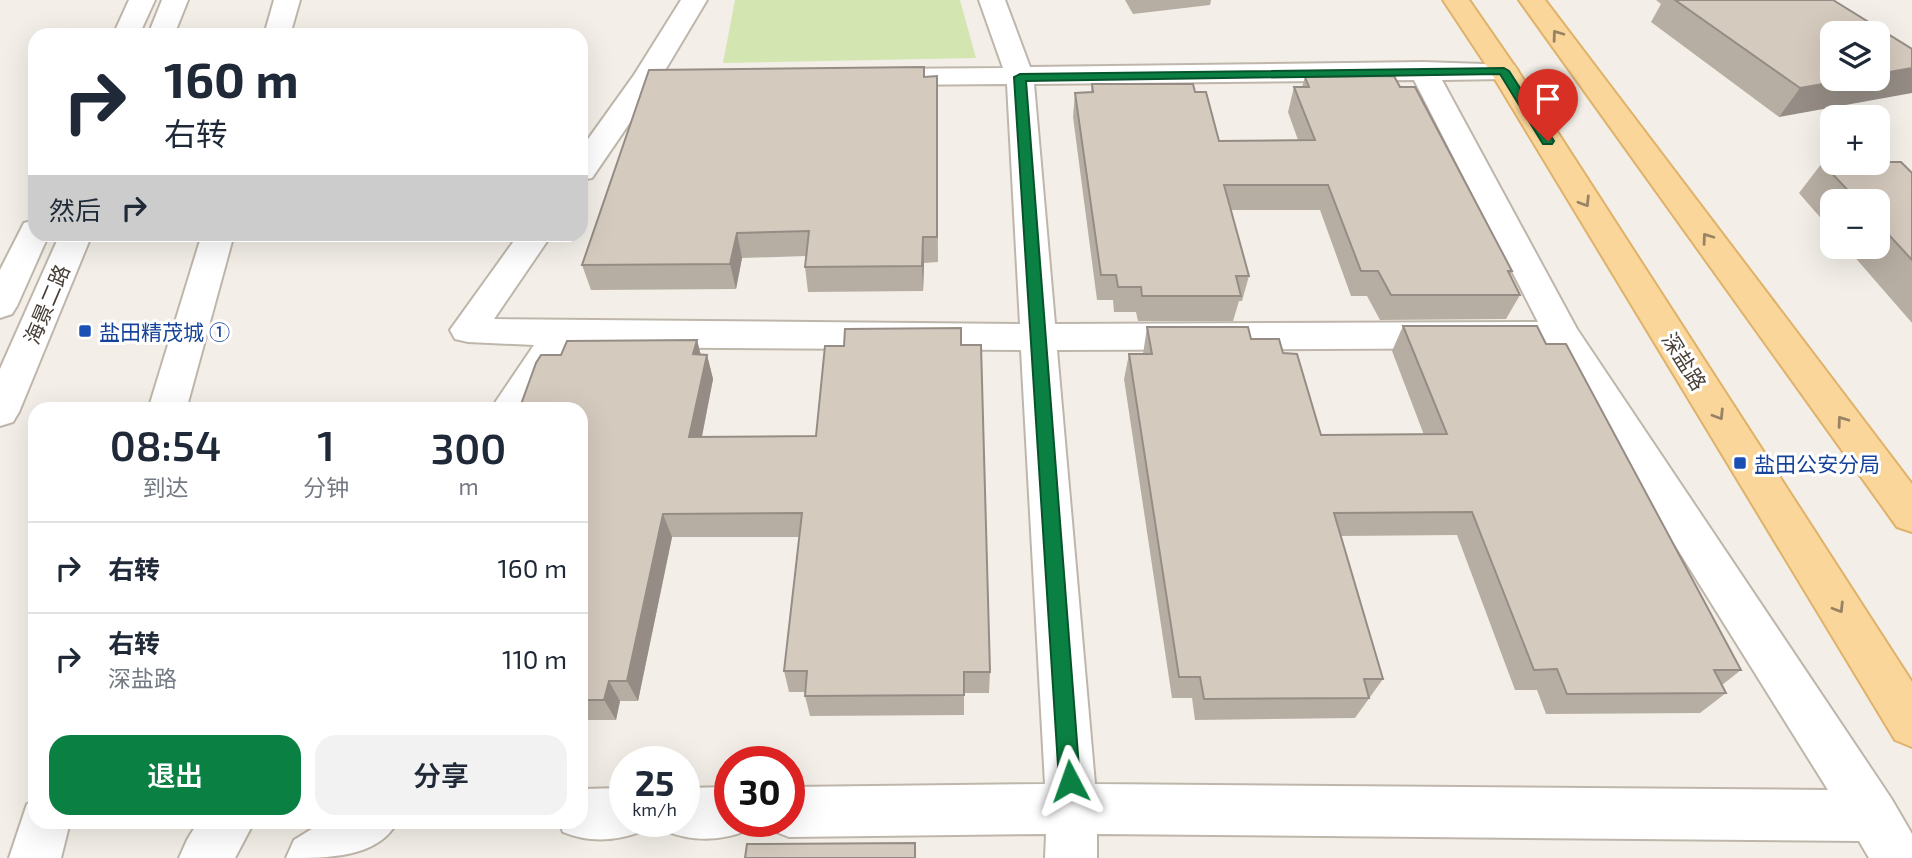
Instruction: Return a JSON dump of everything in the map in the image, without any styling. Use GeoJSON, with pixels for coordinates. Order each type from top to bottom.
{"type":"FeatureCollection","features":[{"type":"Feature","properties":{"kind":"main road","name":"深盐路"},"geometry":{"type":"LineString","coordinates":[[1456,0],[1504,71],[1912,724]]}},
{"type":"Feature","properties":{"kind":"main road"},"geometry":{"type":"LineString","coordinates":[[1532,0],[1912,515]]}},
{"type":"Feature","properties":{"kind":"street"},"geometry":{"type":"LineString","coordinates":[[129,28],[142,0]]}},
{"type":"Feature","properties":{"kind":"street"},"geometry":{"type":"LineString","coordinates":[[164,28],[176,0]]}},
{"type":"Feature","properties":{"kind":"street"},"geometry":{"type":"LineString","coordinates":[[279,28],[287,0]]}},
{"type":"Feature","properties":{"kind":"street"},"geometry":{"type":"LineString","coordinates":[[588,163],[661,77],[694,0]]}},
{"type":"Feature","properties":{"kind":"street"},"geometry":{"type":"LineString","coordinates":[[992,0],[1020,77],[1072,809],[1071,858]]}},
{"type":"Feature","properties":{"kind":"street"},"geometry":{"type":"LineString","coordinates":[[1423,70],[1562,335],[1873,816],[1897,858]]}},
{"type":"Feature","properties":{"kind":"street"},"geometry":{"type":"LineString","coordinates":[[854,77],[1504,71]]}},
{"type":"Feature","properties":{"kind":"street","name":"海景二路"},"geometry":{"type":"LineString","coordinates":[[0,306],[29,242]]}},
{"type":"Feature","properties":{"kind":"street","name":"海景二路"},"geometry":{"type":"LineString","coordinates":[[0,412],[73,242]]}},
{"type":"Feature","properties":{"kind":"street"},"geometry":{"type":"LineString","coordinates":[[169,402],[216,242]]}},
{"type":"Feature","properties":{"kind":"street"},"geometry":{"type":"LineString","coordinates":[[530,242],[468,330],[561,334],[1038,337],[1562,335]]}},
{"type":"Feature","properties":{"kind":"street"},"geometry":{"type":"LineString","coordinates":[[514,402],[561,334]]}},
{"type":"Feature","properties":{"kind":"street"},"geometry":{"type":"LineString","coordinates":[[805,812],[1072,809],[1873,816]]}},
{"type":"Feature","properties":{"kind":"street"},"geometry":{"type":"LineString","coordinates":[[588,814],[609,813]]}},
{"type":"Feature","properties":{"kind":"street"},"geometry":{"type":"LineString","coordinates":[[35,858],[43,829]]}},
{"type":"Feature","properties":{"kind":"street"},"geometry":{"type":"LineString","coordinates":[[205,858],[224,829]]}},
{"type":"Feature","properties":{"kind":"street"},"geometry":{"type":"LineString","coordinates":[[312,858],[360,829]]}},
{"type":"Feature","properties":{"kind":"green space"},"geometry":{"type":"Polygon","coordinates":[[[735,0],[960,0],[976,58],[723,63],[735,0]]]}},
{"type":"Feature","properties":{"kind":"building"},"geometry":{"type":"Polygon","coordinates":[[[1675,0],[1833,0],[1867,21],[1820,21],[1820,85],[1800,88],[1675,0]]]}},
{"type":"Feature","properties":{"kind":"building"},"geometry":{"type":"Polygon","coordinates":[[[1890,35],[1912,49],[1912,68],[1890,72],[1890,35]]]}},
{"type":"Feature","properties":{"kind":"building"},"geometry":{"type":"Polygon","coordinates":[[[924,67],[924,77],[937,76],[937,237],[923,237],[922,266],[805,267],[809,231],[737,233],[730,264],[582,265],[649,70],[924,67]]]}},
{"type":"Feature","properties":{"kind":"building"},"geometry":{"type":"Polygon","coordinates":[[[1394,76],[1400,87],[1415,87],[1512,271],[1508,271],[1520,295],[1391,295],[1378,271],[1361,271],[1328,185],[1224,185],[1249,276],[1236,276],[1241,296],[1142,296],[1141,287],[1118,287],[1116,275],[1101,275],[1075,93],[1093,92],[1092,84],[1193,84],[1195,92],[1206,92],[1219,141],[1315,140],[1294,87],[1309,87],[1305,77],[1394,76]]]}},
{"type":"Feature","properties":{"kind":"building"},"geometry":{"type":"Polygon","coordinates":[[[1890,162],[1901,162],[1912,173],[1912,260],[1890,236],[1890,189],[1847,189],[1833,175],[1890,175],[1890,162]]]}},
{"type":"Feature","properties":{"kind":"building"},"geometry":{"type":"Polygon","coordinates":[[[1403,326],[1537,326],[1546,344],[1566,344],[1741,670],[1714,670],[1726,693],[1567,694],[1557,669],[1534,670],[1472,512],[1334,513],[1383,679],[1364,679],[1369,698],[1204,699],[1200,677],[1179,677],[1129,354],[1152,354],[1147,327],[1248,327],[1251,339],[1279,339],[1283,353],[1297,354],[1321,435],[1447,434],[1403,326]]]}},
{"type":"Feature","properties":{"kind":"building"},"geometry":{"type":"Polygon","coordinates":[[[961,328],[961,345],[981,345],[990,672],[964,672],[964,695],[805,696],[807,671],[784,671],[802,513],[663,514],[627,681],[609,681],[604,700],[588,700],[588,402],[522,402],[541,355],[561,355],[567,341],[697,340],[693,354],[707,355],[689,437],[816,436],[825,346],[844,346],[845,329],[961,328]]]}},
{"type":"Feature","properties":{"kind":"building"},"geometry":{"type":"Polygon","coordinates":[[[915,843],[915,858],[745,858],[747,844],[915,843]]]}},
{"type":"Feature","properties":{"kind":"place","name":"盐田精茂城 ①"},"geometry":{"type":"Point","coordinates":[85,331]}},
{"type":"Feature","properties":{"kind":"place","name":"盐田公安分局"},"geometry":{"type":"Point","coordinates":[1740,463]}},
{"type":"Feature","properties":{"kind":"route"},"geometry":{"type":"LineString","coordinates":[[1070,781],[1020,77],[1504,71],[1548,141]]}}]}
